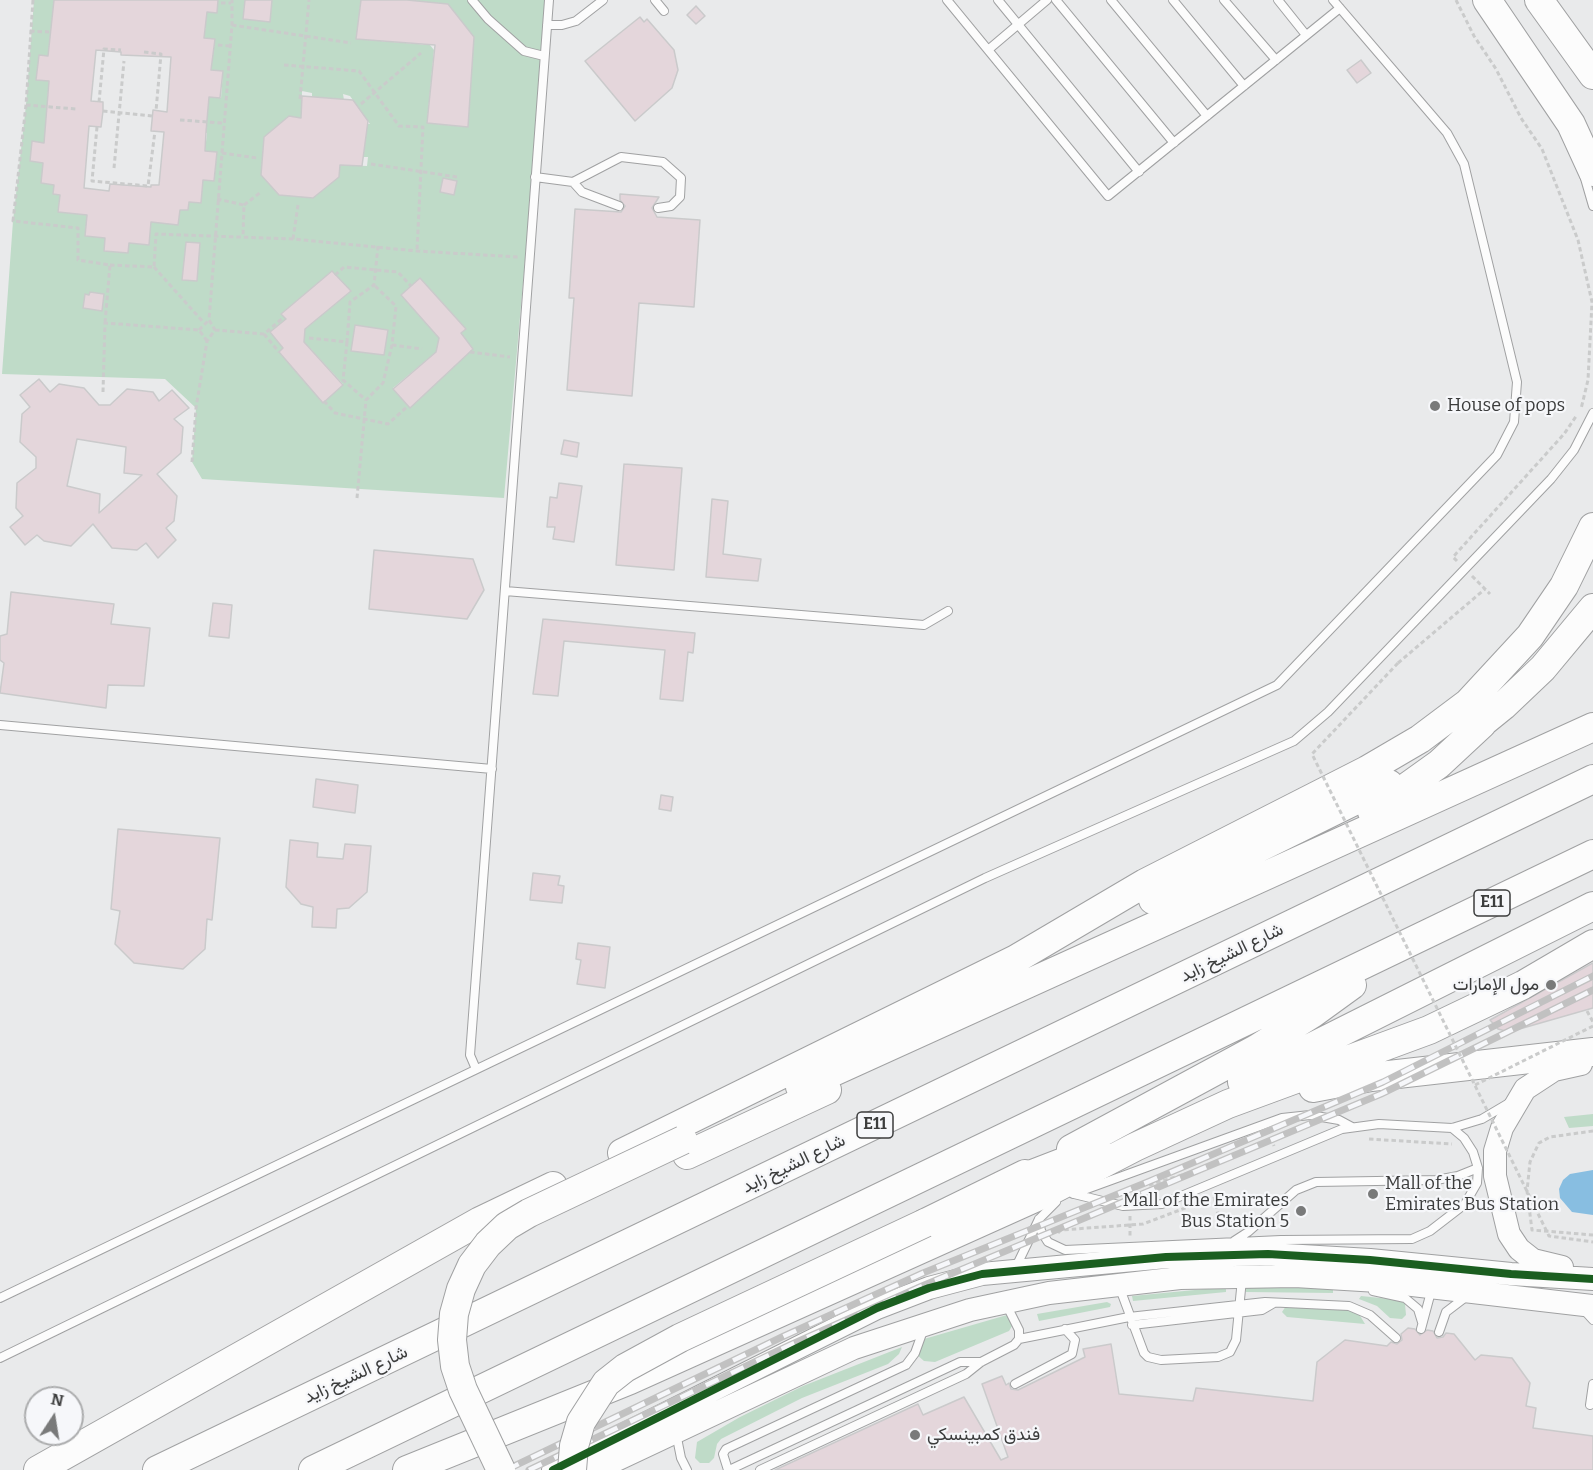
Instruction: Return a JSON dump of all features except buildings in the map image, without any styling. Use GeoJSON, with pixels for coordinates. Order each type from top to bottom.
{"type":"FeatureCollection","features":[{"type":"Feature","properties":{"kind":"highway"},"geometry":{"type":"LineString","coordinates":[[1487,0],[1571,124],[1593,172]]}},
{"type":"Feature","properties":{"kind":"highway"},"geometry":{"type":"LineString","coordinates":[[1539,0],[1593,75]]}},
{"type":"Feature","properties":{"kind":"highway"},"geometry":{"type":"LineString","coordinates":[[38,1470],[480,1221],[734,1100],[1016,959],[1189,859],[1394,756],[1444,722],[1490,682],[1530,636],[1564,586],[1593,527]]}},
{"type":"Feature","properties":{"kind":"highway"},"geometry":{"type":"LineString","coordinates":[[501,1470],[463,1390],[455,1366],[452,1340],[454,1314],[461,1289],[472,1265],[494,1238],[529,1213],[961,1027],[1075,955],[1367,815],[1432,770],[1543,668],[1593,608]]}},
{"type":"Feature","properties":{"kind":"highway"},"geometry":{"type":"LineString","coordinates":[[1016,959],[1106,923],[1389,784],[1437,756],[1482,724]]}},
{"type":"Feature","properties":{"kind":"highway"},"geometry":{"type":"LineString","coordinates":[[1022,988],[1593,727]]}},
{"type":"Feature","properties":{"kind":"highway","name":"شارع الشيخ زايد"},"geometry":{"type":"LineString","coordinates":[[157,1470],[1593,779]]}},
{"type":"Feature","properties":{"kind":"highway","name":"E11"},"geometry":{"type":"LineString","coordinates":[[312,1470],[1593,854]]}},
{"type":"Feature","properties":{"kind":"highway"},"geometry":{"type":"LineString","coordinates":[[1009,1183],[1174,1116],[1593,906]]}},
{"type":"Feature","properties":{"kind":"highway"},"geometry":{"type":"LineString","coordinates":[[407,1470],[630,1380],[1048,1192],[1135,1147],[1228,1104],[1430,1030],[1523,986],[1593,944]]}},
{"type":"Feature","properties":{"kind":"highway"},"geometry":{"type":"LineString","coordinates":[[572,1470],[574,1446],[581,1422],[606,1383],[625,1368],[680,1338],[1009,1183],[1285,1032],[1339,995],[1390,952]]}},
{"type":"Feature","properties":{"kind":"highway"},"geometry":{"type":"LineString","coordinates":[[1135,1147],[1251,1106],[1322,1086],[1379,1076],[1593,1052]]}},
{"type":"Feature","properties":{"kind":"highway"},"geometry":{"type":"LineString","coordinates":[[519,1470],[477,1385],[472,1367],[470,1348],[473,1312],[486,1277],[508,1248],[538,1226],[685,1147]]}},
{"type":"Feature","properties":{"kind":"street"},"geometry":{"type":"LineString","coordinates":[[1593,1063],[1554,1070],[1525,1089],[1502,1128],[1495,1151],[1495,1176],[1505,1226],[1519,1249],[1533,1260],[1550,1266],[1593,1269]]}},
{"type":"Feature","properties":{"kind":"street"},"geometry":{"type":"LineString","coordinates":[[553,1470],[877,1308],[955,1281],[1015,1269],[1237,1254],[1329,1257],[1437,1277],[1473,1293],[1584,1305]]}},
{"type":"Feature","properties":{"kind":"street"},"geometry":{"type":"LineString","coordinates":[[854,1348],[875,1330],[900,1318],[996,1290],[1007,1282],[1015,1269]]}},
{"type":"Feature","properties":{"kind":"street"},"geometry":{"type":"LineString","coordinates":[[599,1469],[854,1348],[926,1322],[1005,1302],[1118,1283],[1243,1276],[1346,1279],[1437,1277],[1593,1279]]}},
{"type":"Feature","properties":{"kind":"lane"},"geometry":{"type":"LineString","coordinates":[[472,0],[488,19],[524,51],[544,56]]}},
{"type":"Feature","properties":{"kind":"lane"},"geometry":{"type":"LineString","coordinates":[[476,1070],[471,1055],[549,0]]}},
{"type":"Feature","properties":{"kind":"lane"},"geometry":{"type":"LineString","coordinates":[[547,25],[562,26],[576,21],[603,0]]}},
{"type":"Feature","properties":{"kind":"lane"},"geometry":{"type":"LineString","coordinates":[[655,0],[664,11]]}},
{"type":"Feature","properties":{"kind":"lane"},"geometry":{"type":"LineString","coordinates":[[947,0],[1108,196],[1340,8]]}},
{"type":"Feature","properties":{"kind":"lane"},"geometry":{"type":"LineString","coordinates":[[998,0],[1138,172]]}},
{"type":"Feature","properties":{"kind":"lane"},"geometry":{"type":"LineString","coordinates":[[988,50],[1047,0]]}},
{"type":"Feature","properties":{"kind":"lane"},"geometry":{"type":"LineString","coordinates":[[1056,0],[1174,143]]}},
{"type":"Feature","properties":{"kind":"lane"},"geometry":{"type":"LineString","coordinates":[[1111,0],[1207,116]]}},
{"type":"Feature","properties":{"kind":"lane"},"geometry":{"type":"LineString","coordinates":[[1173,0],[1244,86]]}},
{"type":"Feature","properties":{"kind":"lane"},"geometry":{"type":"LineString","coordinates":[[1224,0],[1276,60]]}},
{"type":"Feature","properties":{"kind":"lane"},"geometry":{"type":"LineString","coordinates":[[1278,0],[1306,35]]}},
{"type":"Feature","properties":{"kind":"lane"},"geometry":{"type":"LineString","coordinates":[[0,1298],[1277,685],[1497,455],[1514,422],[1517,382],[1464,164],[1447,132],[1333,0]]}},
{"type":"Feature","properties":{"kind":"lane"},"geometry":{"type":"LineString","coordinates":[[1550,91],[1580,159],[1593,206]]}},
{"type":"Feature","properties":{"kind":"lane"},"geometry":{"type":"LineString","coordinates":[[535,177],[573,182],[621,157],[663,162],[681,178],[680,197],[671,206],[658,208]]}},
{"type":"Feature","properties":{"kind":"lane"},"geometry":{"type":"LineString","coordinates":[[573,182],[582,192],[619,206]]}},
{"type":"Feature","properties":{"kind":"lane"},"geometry":{"type":"LineString","coordinates":[[0,1358],[985,878],[1294,741],[1328,712],[1563,465],[1593,413]]}},
{"type":"Feature","properties":{"kind":"lane"},"geometry":{"type":"LineString","coordinates":[[505,591],[924,625],[948,611]]}},
{"type":"Feature","properties":{"kind":"lane"},"geometry":{"type":"LineString","coordinates":[[0,725],[492,769]]}},
{"type":"Feature","properties":{"kind":"lane"},"geometry":{"type":"LineString","coordinates":[[1074,1194],[1124,1206],[1162,1204],[1352,1127],[1378,1124],[1452,1128],[1493,1113],[1525,1089]]}},
{"type":"Feature","properties":{"kind":"lane"},"geometry":{"type":"LineString","coordinates":[[1015,1269],[1039,1219],[1050,1206],[1074,1194],[1282,1118],[1310,1115],[1339,1120],[1352,1127]]}},
{"type":"Feature","properties":{"kind":"lane"},"geometry":{"type":"LineString","coordinates":[[1039,1219],[1041,1231],[1048,1242],[1065,1250],[1328,1239],[1400,1240],[1418,1237],[1465,1204],[1477,1184],[1478,1168],[1469,1145],[1452,1128]]}},
{"type":"Feature","properties":{"kind":"lane"},"geometry":{"type":"LineString","coordinates":[[1230,1243],[1248,1232],[1296,1190],[1316,1182],[1436,1180],[1458,1176],[1478,1168]]}},
{"type":"Feature","properties":{"kind":"lane"},"geometry":{"type":"LineString","coordinates":[[1118,1283],[1144,1353],[1154,1360],[1218,1357],[1224,1356],[1234,1346],[1243,1276]]}},
{"type":"Feature","properties":{"kind":"lane"},"geometry":{"type":"LineString","coordinates":[[1346,1279],[1364,1289],[1405,1298],[1418,1309],[1422,1326],[1437,1277]]}},
{"type":"Feature","properties":{"kind":"lane"},"geometry":{"type":"LineString","coordinates":[[1439,1332],[1451,1306],[1473,1293]]}},
{"type":"Feature","properties":{"kind":"lane"},"geometry":{"type":"LineString","coordinates":[[1005,1302],[1018,1324],[1019,1339]]}},
{"type":"Feature","properties":{"kind":"lane"},"geometry":{"type":"LineString","coordinates":[[760,1470],[966,1374],[981,1362],[1014,1345],[1019,1339],[1065,1329],[1274,1303],[1349,1306],[1370,1315],[1396,1338]]}},
{"type":"Feature","properties":{"kind":"lane"},"geometry":{"type":"LineString","coordinates":[[1584,1305],[1593,1320]]}},
{"type":"Feature","properties":{"kind":"lane"},"geometry":{"type":"LineString","coordinates":[[926,1322],[915,1353],[906,1365],[726,1449],[723,1454],[728,1470],[960,1362],[981,1362]]}},
{"type":"Feature","properties":{"kind":"lane"},"geometry":{"type":"LineString","coordinates":[[1015,1384],[1072,1354],[1075,1340],[1065,1329]]}},
{"type":"Feature","properties":{"kind":"lane"},"geometry":{"type":"LineString","coordinates":[[1590,1405],[1593,1384]]}},
{"type":"Feature","properties":{"kind":"lane"},"geometry":{"type":"LineString","coordinates":[[676,1431],[681,1458],[687,1470]]}},
{"type":"Feature","properties":{"kind":"path"},"geometry":{"type":"LineString","coordinates":[[33,0],[26,105],[13,221],[78,228],[78,260],[110,265],[154,267]]}},
{"type":"Feature","properties":{"kind":"path"},"geometry":{"type":"LineString","coordinates":[[300,99],[309,0]]}},
{"type":"Feature","properties":{"kind":"path"},"geometry":{"type":"LineString","coordinates":[[1456,0],[1554,176],[1578,240],[1592,302],[1588,380],[1580,411],[1564,434],[1453,557],[1490,594]]}},
{"type":"Feature","properties":{"kind":"path"},"geometry":{"type":"LineString","coordinates":[[215,330],[209,320],[222,153],[222,123],[232,25],[231,1],[221,3]]}},
{"type":"Feature","properties":{"kind":"path"},"geometry":{"type":"LineString","coordinates":[[232,25],[351,42]]}},
{"type":"Feature","properties":{"kind":"path"},"geometry":{"type":"LineString","coordinates":[[30,31],[49,32]]}},
{"type":"Feature","properties":{"kind":"path"},"geometry":{"type":"LineString","coordinates":[[218,45],[230,46]]}},
{"type":"Feature","properties":{"kind":"path"},"geometry":{"type":"LineString","coordinates":[[99,102],[104,49],[121,50]]}},
{"type":"Feature","properties":{"kind":"path"},"geometry":{"type":"LineString","coordinates":[[144,52],[161,54],[156,111]]}},
{"type":"Feature","properties":{"kind":"path"},"geometry":{"type":"LineString","coordinates":[[361,104],[421,53]]}},
{"type":"Feature","properties":{"kind":"path"},"geometry":{"type":"LineString","coordinates":[[114,168],[124,61]]}},
{"type":"Feature","properties":{"kind":"path"},"geometry":{"type":"LineString","coordinates":[[284,65],[359,70],[399,126],[423,127],[417,251]]}},
{"type":"Feature","properties":{"kind":"path"},"geometry":{"type":"LineString","coordinates":[[26,105],[76,109]]}},
{"type":"Feature","properties":{"kind":"path"},"geometry":{"type":"LineString","coordinates":[[103,111],[152,116]]}},
{"type":"Feature","properties":{"kind":"path"},"geometry":{"type":"LineString","coordinates":[[180,120],[222,123]]}},
{"type":"Feature","properties":{"kind":"path"},"geometry":{"type":"LineString","coordinates":[[97,127],[92,181],[148,186],[154,131]]}},
{"type":"Feature","properties":{"kind":"path"},"geometry":{"type":"LineString","coordinates":[[222,153],[257,158]]}},
{"type":"Feature","properties":{"kind":"path"},"geometry":{"type":"LineString","coordinates":[[371,164],[457,177]]}},
{"type":"Feature","properties":{"kind":"path"},"geometry":{"type":"LineString","coordinates":[[217,199],[244,205],[261,192]]}},
{"type":"Feature","properties":{"kind":"path"},"geometry":{"type":"LineString","coordinates":[[243,236],[244,205]]}},
{"type":"Feature","properties":{"kind":"path"},"geometry":{"type":"LineString","coordinates":[[293,239],[298,205]]}},
{"type":"Feature","properties":{"kind":"path"},"geometry":{"type":"LineString","coordinates":[[204,323],[154,267],[156,234],[293,239],[417,251],[530,258]]}},
{"type":"Feature","properties":{"kind":"path"},"geometry":{"type":"LineString","coordinates":[[357,498],[366,400],[383,383],[392,345],[396,306],[374,285],[378,246]]}},
{"type":"Feature","properties":{"kind":"path"},"geometry":{"type":"LineString","coordinates":[[103,392],[105,323],[110,265]]}},
{"type":"Feature","properties":{"kind":"path"},"geometry":{"type":"LineString","coordinates":[[335,275],[344,267],[398,272],[411,286]]}},
{"type":"Feature","properties":{"kind":"path"},"geometry":{"type":"LineString","coordinates":[[366,400],[343,380],[350,302],[374,285]]}},
{"type":"Feature","properties":{"kind":"path"},"geometry":{"type":"LineString","coordinates":[[215,330],[264,334],[284,317]]}},
{"type":"Feature","properties":{"kind":"path"},"geometry":{"type":"LineString","coordinates":[[199,330],[209,320]]}},
{"type":"Feature","properties":{"kind":"path"},"geometry":{"type":"LineString","coordinates":[[105,323],[199,330],[207,341]]}},
{"type":"Feature","properties":{"kind":"path"},"geometry":{"type":"LineString","coordinates":[[192,462],[196,408],[207,341],[215,330]]}},
{"type":"Feature","properties":{"kind":"path"},"geometry":{"type":"LineString","coordinates":[[264,334],[279,352]]}},
{"type":"Feature","properties":{"kind":"path"},"geometry":{"type":"LineString","coordinates":[[309,338],[346,342]]}},
{"type":"Feature","properties":{"kind":"path"},"geometry":{"type":"LineString","coordinates":[[392,345],[422,349]]}},
{"type":"Feature","properties":{"kind":"path"},"geometry":{"type":"LineString","coordinates":[[470,352],[522,358]]}},
{"type":"Feature","properties":{"kind":"path"},"geometry":{"type":"LineString","coordinates":[[324,401],[335,413],[388,424],[408,406]]}},
{"type":"Feature","properties":{"kind":"path"},"geometry":{"type":"LineString","coordinates":[[1485,589],[1398,663],[1312,754],[1549,1236],[1593,1242]]}},
{"type":"Feature","properties":{"kind":"path"},"geometry":{"type":"LineString","coordinates":[[1475,1085],[1593,1024],[1587,1011]]}},
{"type":"Feature","properties":{"kind":"path"},"geometry":{"type":"LineString","coordinates":[[1593,1131],[1550,1137],[1539,1143],[1533,1153],[1527,1191],[1532,1230],[1593,1235]]}},
{"type":"Feature","properties":{"kind":"path"},"geometry":{"type":"LineString","coordinates":[[1358,1140],[1452,1143],[1458,1152],[1469,1145]]}},
{"type":"Feature","properties":{"kind":"path"},"geometry":{"type":"LineString","coordinates":[[1149,1185],[1212,1166],[1272,1141],[1278,1156]]}},
{"type":"Feature","properties":{"kind":"path"},"geometry":{"type":"LineString","coordinates":[[1058,1233],[1061,1230],[1130,1228],[1171,1216],[1224,1192]]}},
{"type":"Feature","properties":{"kind":"path"},"geometry":{"type":"LineString","coordinates":[[1214,1197],[1219,1220],[1230,1217],[1232,1227]]}},
{"type":"Feature","properties":{"kind":"path"},"geometry":{"type":"LineString","coordinates":[[1130,1214],[1130,1228]]}},
{"type":"Feature","properties":{"kind":"green space"},"geometry":{"type":"Polygon","coordinates":[[[34,0],[54,0],[48,56],[39,55],[36,80],[49,81],[47,101],[77,104],[46,119],[44,143],[32,142],[43,163],[41,183],[54,185],[53,194],[60,195],[58,212],[87,215],[85,236],[105,238],[104,251],[127,253],[129,243],[149,245],[151,222],[178,224],[180,210],[188,210],[189,202],[201,203],[203,180],[214,181],[217,153],[205,151],[207,133],[179,129],[207,118],[209,97],[221,98],[223,71],[211,70],[215,39],[204,38],[206,23],[200,22],[201,11],[217,12],[218,0],[361,0],[356,39],[430,45],[434,50],[427,123],[467,127],[474,37],[448,4],[407,0],[548,0],[504,498],[202,479],[192,462],[196,408],[165,379],[2,374],[13,221],[26,105],[34,0]],[[302,91],[301,118],[289,116],[264,137],[261,175],[279,194],[313,198],[338,177],[340,165],[367,166],[368,157],[363,157],[367,124],[370,124],[350,96],[343,94],[344,100],[312,97],[312,93],[302,91]],[[332,271],[281,314],[286,319],[284,348],[279,352],[323,402],[343,384],[304,342],[305,329],[351,291],[332,271]],[[401,295],[439,338],[436,352],[393,388],[410,408],[473,349],[461,333],[465,330],[401,295]]]}},
{"type":"Feature","properties":{"kind":"green space"},"geometry":{"type":"Polygon","coordinates":[[[1593,1114],[1593,1126],[1569,1128],[1564,1117],[1593,1114]]]}},
{"type":"Feature","properties":{"kind":"green space"},"geometry":{"type":"Polygon","coordinates":[[[1226,1287],[1226,1292],[1133,1301],[1132,1296],[1226,1287]]]}},
{"type":"Feature","properties":{"kind":"green space"},"geometry":{"type":"Polygon","coordinates":[[[1246,1287],[1333,1288],[1333,1293],[1246,1292],[1246,1287]]]}},
{"type":"Feature","properties":{"kind":"green space"},"geometry":{"type":"Polygon","coordinates":[[[1361,1296],[1400,1300],[1405,1304],[1406,1315],[1402,1319],[1390,1318],[1377,1306],[1359,1299],[1361,1296]]]}},
{"type":"Feature","properties":{"kind":"green space"},"geometry":{"type":"Polygon","coordinates":[[[1107,1302],[1111,1304],[1110,1307],[1039,1321],[1037,1314],[1107,1302]]]}},
{"type":"Feature","properties":{"kind":"green space"},"geometry":{"type":"Polygon","coordinates":[[[1286,1306],[1349,1310],[1359,1314],[1365,1324],[1287,1317],[1282,1312],[1286,1306]]]}},
{"type":"Feature","properties":{"kind":"green space"},"geometry":{"type":"Polygon","coordinates":[[[1007,1315],[1012,1326],[1009,1331],[935,1362],[924,1361],[916,1354],[924,1339],[1007,1315]]]}},
{"type":"Feature","properties":{"kind":"green space"},"geometry":{"type":"Polygon","coordinates":[[[902,1347],[899,1354],[888,1364],[802,1398],[721,1439],[717,1444],[714,1458],[709,1463],[700,1463],[695,1458],[697,1442],[740,1417],[803,1386],[902,1347]]]}},
{"type":"Feature","properties":{"kind":"water"},"geometry":{"type":"Polygon","coordinates":[[[1593,1170],[1593,1215],[1572,1212],[1560,1198],[1559,1189],[1563,1180],[1570,1174],[1593,1170]]]}},
{"type":"Feature","properties":{"kind":"railway"},"geometry":{"type":"LineString","coordinates":[[506,1470],[784,1336],[923,1273],[1150,1181],[1383,1082],[1593,976]]}},
{"type":"Feature","properties":{"kind":"railway"},"geometry":{"type":"LineString","coordinates":[[529,1470],[790,1345],[922,1286],[1381,1094],[1593,990]]}},
{"type":"Feature","properties":{"kind":"cycle path"},"geometry":{"type":"LineString","coordinates":[[553,1470],[877,1308],[929,1288],[982,1274],[1166,1257],[1268,1254],[1370,1260],[1511,1274],[1593,1279]]}},
{"type":"Feature","properties":{"kind":"place","name":"House of pops"},"geometry":{"type":"Point","coordinates":[1435,406]}},
{"type":"Feature","properties":{"kind":"place","name":"مول الإمارات"},"geometry":{"type":"Point","coordinates":[1551,985]}},
{"type":"Feature","properties":{"kind":"place","name":"Mall of the Emirates Bus Station"},"geometry":{"type":"Point","coordinates":[1373,1194]}},
{"type":"Feature","properties":{"kind":"place","name":"Mall of the Emirates Bus Station 5"},"geometry":{"type":"Point","coordinates":[1301,1211]}},
{"type":"Feature","properties":{"kind":"place","name":"فندق كمبينسكي"},"geometry":{"type":"Point","coordinates":[915,1435]}}]}
